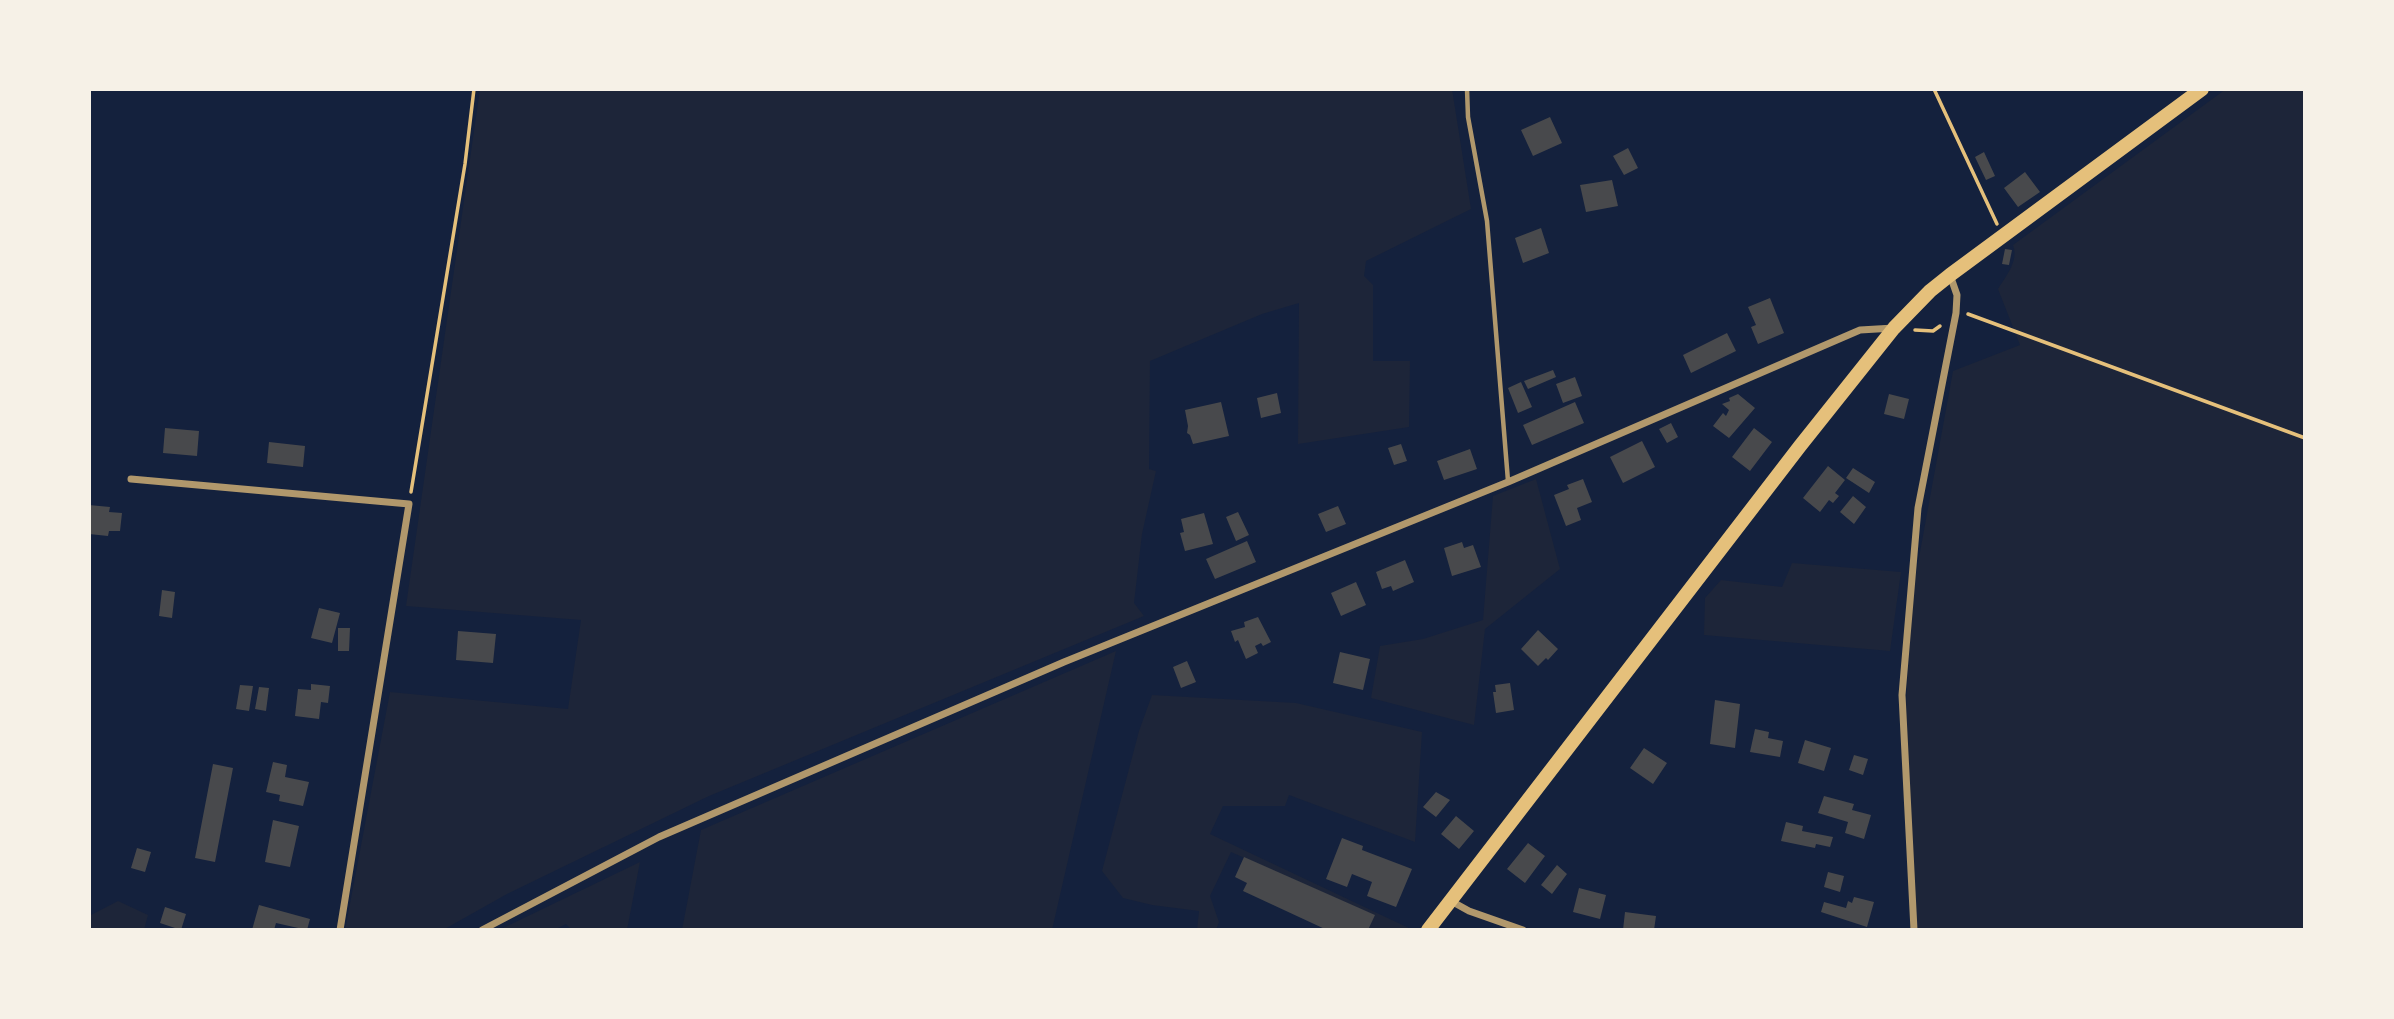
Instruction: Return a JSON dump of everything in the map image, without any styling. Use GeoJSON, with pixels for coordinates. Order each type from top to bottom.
{"type":"FeatureCollection","features":[{"type":"Feature","properties":{"kind":"main road"},"geometry":{"type":"LineString","coordinates":[[1428,930],[1800,446],[1894,328],[1930,291],[1950,275],[2202,89]]}},
{"type":"Feature","properties":{"kind":"street"},"geometry":{"type":"LineString","coordinates":[[1913,930],[1902,695],[1918,508],[1956,313],[1957,295],[1950,275]]}},
{"type":"Feature","properties":{"kind":"street"},"geometry":{"type":"LineString","coordinates":[[482,930],[659,837],[1064,662],[1508,482],[1860,330],[1894,328]]}},
{"type":"Feature","properties":{"kind":"street"},"geometry":{"type":"LineString","coordinates":[[131,479],[409,504],[340,930]]}},
{"type":"Feature","properties":{"kind":"street"},"geometry":{"type":"LineString","coordinates":[[1451,901],[1469,911],[1523,930]]}},
{"type":"Feature","properties":{"kind":"lane"},"geometry":{"type":"LineString","coordinates":[[1467,89],[1468,117],[1487,221],[1508,482]]}},
{"type":"Feature","properties":{"kind":"path"},"geometry":{"type":"LineString","coordinates":[[409,504],[465,163],[474,89]]}},
{"type":"Feature","properties":{"kind":"path"},"geometry":{"type":"LineString","coordinates":[[1934,89],[2002,236]]}},
{"type":"Feature","properties":{"kind":"path"},"geometry":{"type":"LineString","coordinates":[[1894,328],[1933,331],[1956,313],[1971,314],[2305,438]]}},
{"type":"Feature","properties":{"kind":"shaded area"},"geometry":{"type":"Polygon","coordinates":[[[480,89],[1452,89],[1471,209],[1366,261],[1364,276],[1373,285],[1373,361],[1410,361],[1409,427],[1298,444],[1299,303],[1262,314],[1150,361],[1149,469],[1156,471],[1142,534],[1134,603],[1144,616],[709,796],[507,894],[443,930],[345,930],[390,692],[568,709],[581,620],[406,606],[480,89]]]}},
{"type":"Feature","properties":{"kind":"shaded area"},"geometry":{"type":"Polygon","coordinates":[[[2226,89],[2305,89],[2305,930],[1912,930],[1903,758],[1909,652],[1914,585],[1953,371],[2020,345],[1998,289],[2013,263],[2013,245],[2226,89]]]}},
{"type":"Feature","properties":{"kind":"shaded area"},"geometry":{"type":"Polygon","coordinates":[[[1536,479],[1560,569],[1485,629],[1474,725],[1371,698],[1380,646],[1423,639],[1483,620],[1493,496],[1536,479]]]}},
{"type":"Feature","properties":{"kind":"shaded area"},"geometry":{"type":"Polygon","coordinates":[[[1792,563],[1901,572],[1890,651],[1704,635],[1705,598],[1721,580],[1782,587],[1792,563]]]}},
{"type":"Feature","properties":{"kind":"shaded area"},"geometry":{"type":"Polygon","coordinates":[[[1116,651],[1052,930],[682,930],[701,830],[1116,651]]]}},
{"type":"Feature","properties":{"kind":"shaded area"},"geometry":{"type":"Polygon","coordinates":[[[1152,695],[1296,703],[1422,732],[1415,842],[1289,795],[1285,806],[1223,806],[1210,834],[1413,930],[1368,930],[1374,915],[1231,852],[1210,896],[1219,922],[1216,930],[1197,930],[1199,911],[1123,898],[1102,871],[1139,731],[1152,695]]]}},
{"type":"Feature","properties":{"kind":"shaded area"},"geometry":{"type":"Polygon","coordinates":[[[640,862],[627,930],[572,930],[566,924],[554,930],[499,930],[640,862]]]}},
{"type":"Feature","properties":{"kind":"shaded area"},"geometry":{"type":"Polygon","coordinates":[[[118,901],[148,915],[144,930],[89,930],[89,916],[118,901]]]}},
{"type":"Feature","properties":{"kind":"building"},"geometry":{"type":"Polygon","coordinates":[[[1550,117],[1562,143],[1533,156],[1521,130],[1550,117]]]}},
{"type":"Feature","properties":{"kind":"building"},"geometry":{"type":"Polygon","coordinates":[[[1628,148],[1638,168],[1624,175],[1613,156],[1628,148]]]}},
{"type":"Feature","properties":{"kind":"building"},"geometry":{"type":"Polygon","coordinates":[[[1984,152],[1995,176],[1986,180],[1975,157],[1984,152]]]}},
{"type":"Feature","properties":{"kind":"building"},"geometry":{"type":"Polygon","coordinates":[[[2025,172],[2040,192],[2018,207],[2004,188],[2025,172]]]}},
{"type":"Feature","properties":{"kind":"building"},"geometry":{"type":"Polygon","coordinates":[[[1612,180],[1618,206],[1586,212],[1580,185],[1612,180]]]}},
{"type":"Feature","properties":{"kind":"building"},"geometry":{"type":"Polygon","coordinates":[[[1541,228],[1549,253],[1523,263],[1515,238],[1541,228]]]}},
{"type":"Feature","properties":{"kind":"building"},"geometry":{"type":"Polygon","coordinates":[[[2005,249],[2012,250],[2009,265],[2002,264],[2005,249]]]}},
{"type":"Feature","properties":{"kind":"building"},"geometry":{"type":"Polygon","coordinates":[[[1770,298],[1784,333],[1758,344],[1751,327],[1756,325],[1748,307],[1770,298]]]}},
{"type":"Feature","properties":{"kind":"building"},"geometry":{"type":"Polygon","coordinates":[[[1727,333],[1736,351],[1691,373],[1683,355],[1727,333]]]}},
{"type":"Feature","properties":{"kind":"building"},"geometry":{"type":"Polygon","coordinates":[[[1553,370],[1556,377],[1528,389],[1524,381],[1553,370]]]}},
{"type":"Feature","properties":{"kind":"building"},"geometry":{"type":"Polygon","coordinates":[[[1575,377],[1582,396],[1563,403],[1556,384],[1575,377]]]}},
{"type":"Feature","properties":{"kind":"building"},"geometry":{"type":"Polygon","coordinates":[[[1521,382],[1532,407],[1518,413],[1508,388],[1521,382]]]}},
{"type":"Feature","properties":{"kind":"building"},"geometry":{"type":"Polygon","coordinates":[[[1277,393],[1281,413],[1261,418],[1257,398],[1277,393]]]}},
{"type":"Feature","properties":{"kind":"building"},"geometry":{"type":"Polygon","coordinates":[[[1738,394],[1755,408],[1729,438],[1713,426],[1723,413],[1726,416],[1729,410],[1722,404],[1738,394]]]}},
{"type":"Feature","properties":{"kind":"building"},"geometry":{"type":"Polygon","coordinates":[[[1889,394],[1909,399],[1904,419],[1884,414],[1889,394]]]}},
{"type":"Feature","properties":{"kind":"building"},"geometry":{"type":"Polygon","coordinates":[[[1221,402],[1229,436],[1193,444],[1187,433],[1185,410],[1221,402]]]}},
{"type":"Feature","properties":{"kind":"building"},"geometry":{"type":"Polygon","coordinates":[[[1575,402],[1584,423],[1532,445],[1523,425],[1575,402]]]}},
{"type":"Feature","properties":{"kind":"building"},"geometry":{"type":"Polygon","coordinates":[[[1671,423],[1678,437],[1667,443],[1659,429],[1671,423]]]}},
{"type":"Feature","properties":{"kind":"building"},"geometry":{"type":"Polygon","coordinates":[[[165,428],[199,431],[197,456],[163,453],[165,428]]]}},
{"type":"Feature","properties":{"kind":"building"},"geometry":{"type":"Polygon","coordinates":[[[1754,428],[1772,442],[1750,471],[1732,457],[1754,428]]]}},
{"type":"Feature","properties":{"kind":"building"},"geometry":{"type":"Polygon","coordinates":[[[1642,441],[1655,467],[1623,483],[1610,457],[1642,441]]]}},
{"type":"Feature","properties":{"kind":"building"},"geometry":{"type":"Polygon","coordinates":[[[269,442],[305,446],[303,467],[267,463],[269,442]]]}},
{"type":"Feature","properties":{"kind":"building"},"geometry":{"type":"Polygon","coordinates":[[[1401,444],[1407,461],[1394,465],[1388,448],[1401,444]]]}},
{"type":"Feature","properties":{"kind":"building"},"geometry":{"type":"Polygon","coordinates":[[[1470,449],[1477,469],[1444,480],[1437,461],[1470,449]]]}},
{"type":"Feature","properties":{"kind":"building"},"geometry":{"type":"Polygon","coordinates":[[[1828,466],[1845,480],[1835,493],[1839,496],[1833,503],[1829,500],[1820,512],[1803,498],[1828,466]]]}},
{"type":"Feature","properties":{"kind":"building"},"geometry":{"type":"Polygon","coordinates":[[[1853,468],[1875,482],[1869,493],[1846,478],[1853,468]]]}},
{"type":"Feature","properties":{"kind":"building"},"geometry":{"type":"Polygon","coordinates":[[[1583,479],[1592,502],[1577,508],[1581,520],[1566,526],[1554,495],[1569,489],[1567,485],[1583,479]]]}},
{"type":"Feature","properties":{"kind":"building"},"geometry":{"type":"Polygon","coordinates":[[[1853,496],[1866,507],[1854,524],[1840,512],[1853,496]]]}},
{"type":"Feature","properties":{"kind":"building"},"geometry":{"type":"Polygon","coordinates":[[[89,505],[110,507],[109,512],[122,513],[120,531],[109,531],[108,536],[89,534],[89,505]]]}},
{"type":"Feature","properties":{"kind":"building"},"geometry":{"type":"Polygon","coordinates":[[[1338,506],[1346,524],[1326,532],[1318,514],[1338,506]]]}},
{"type":"Feature","properties":{"kind":"building"},"geometry":{"type":"Polygon","coordinates":[[[1238,512],[1249,535],[1236,541],[1226,517],[1238,512]]]}},
{"type":"Feature","properties":{"kind":"building"},"geometry":{"type":"Polygon","coordinates":[[[1204,513],[1213,544],[1185,551],[1180,533],[1184,532],[1181,519],[1204,513]]]}},
{"type":"Feature","properties":{"kind":"building"},"geometry":{"type":"Polygon","coordinates":[[[1247,541],[1256,562],[1215,579],[1206,559],[1247,541]]]}},
{"type":"Feature","properties":{"kind":"building"},"geometry":{"type":"Polygon","coordinates":[[[1462,542],[1464,548],[1473,545],[1481,567],[1452,576],[1444,548],[1462,542]]]}},
{"type":"Feature","properties":{"kind":"building"},"geometry":{"type":"Polygon","coordinates":[[[1405,560],[1414,582],[1393,591],[1391,586],[1382,589],[1376,572],[1405,560]]]}},
{"type":"Feature","properties":{"kind":"building"},"geometry":{"type":"Polygon","coordinates":[[[1356,582],[1366,605],[1341,616],[1331,593],[1356,582]]]}},
{"type":"Feature","properties":{"kind":"building"},"geometry":{"type":"Polygon","coordinates":[[[162,590],[175,592],[172,618],[159,616],[162,590]]]}},
{"type":"Feature","properties":{"kind":"building"},"geometry":{"type":"Polygon","coordinates":[[[319,608],[340,613],[332,643],[311,638],[319,608]]]}},
{"type":"Feature","properties":{"kind":"building"},"geometry":{"type":"Polygon","coordinates":[[[1258,617],[1271,642],[1255,646],[1258,653],[1246,659],[1231,631],[1245,627],[1244,622],[1258,617]]]}},
{"type":"Feature","properties":{"kind":"building"},"geometry":{"type":"Polygon","coordinates":[[[338,628],[350,628],[349,651],[338,651],[338,628]]]}},
{"type":"Feature","properties":{"kind":"building"},"geometry":{"type":"Polygon","coordinates":[[[1538,630],[1558,649],[1538,666],[1521,649],[1538,630]]]}},
{"type":"Feature","properties":{"kind":"building"},"geometry":{"type":"Polygon","coordinates":[[[458,631],[496,634],[493,663],[456,660],[458,631]]]}},
{"type":"Feature","properties":{"kind":"building"},"geometry":{"type":"Polygon","coordinates":[[[1340,652],[1370,659],[1363,690],[1333,683],[1340,652]]]}},
{"type":"Feature","properties":{"kind":"building"},"geometry":{"type":"Polygon","coordinates":[[[1187,661],[1196,682],[1181,688],[1173,667],[1187,661]]]}},
{"type":"Feature","properties":{"kind":"building"},"geometry":{"type":"Polygon","coordinates":[[[1510,683],[1514,710],[1496,713],[1493,692],[1496,692],[1495,685],[1510,683]]]}},
{"type":"Feature","properties":{"kind":"building"},"geometry":{"type":"Polygon","coordinates":[[[311,684],[330,686],[328,703],[321,702],[319,719],[295,716],[298,689],[311,690],[311,684]]]}},
{"type":"Feature","properties":{"kind":"building"},"geometry":{"type":"Polygon","coordinates":[[[240,685],[253,686],[249,711],[236,709],[240,685]]]}},
{"type":"Feature","properties":{"kind":"building"},"geometry":{"type":"Polygon","coordinates":[[[259,687],[269,688],[266,711],[255,709],[259,687]]]}},
{"type":"Feature","properties":{"kind":"building"},"geometry":{"type":"Polygon","coordinates":[[[1715,700],[1740,704],[1735,748],[1710,744],[1715,700]]]}},
{"type":"Feature","properties":{"kind":"building"},"geometry":{"type":"Polygon","coordinates":[[[1755,729],[1769,732],[1768,738],[1783,741],[1780,757],[1750,752],[1755,729]]]}},
{"type":"Feature","properties":{"kind":"building"},"geometry":{"type":"Polygon","coordinates":[[[1805,740],[1831,748],[1824,771],[1798,763],[1805,740]]]}},
{"type":"Feature","properties":{"kind":"building"},"geometry":{"type":"Polygon","coordinates":[[[1644,748],[1667,763],[1653,784],[1630,768],[1644,748]]]}},
{"type":"Feature","properties":{"kind":"building"},"geometry":{"type":"Polygon","coordinates":[[[1854,755],[1868,759],[1863,775],[1849,770],[1854,755]]]}},
{"type":"Feature","properties":{"kind":"building"},"geometry":{"type":"Polygon","coordinates":[[[273,762],[287,765],[285,777],[309,782],[303,806],[279,801],[280,795],[266,792],[273,762]]]}},
{"type":"Feature","properties":{"kind":"building"},"geometry":{"type":"Polygon","coordinates":[[[213,764],[233,768],[215,862],[195,858],[213,764]]]}},
{"type":"Feature","properties":{"kind":"building"},"geometry":{"type":"Polygon","coordinates":[[[1436,792],[1450,800],[1436,817],[1423,807],[1436,792]]]}},
{"type":"Feature","properties":{"kind":"building"},"geometry":{"type":"Polygon","coordinates":[[[1824,796],[1854,804],[1852,810],[1871,815],[1864,839],[1845,833],[1848,822],[1818,813],[1824,796]]]}},
{"type":"Feature","properties":{"kind":"building"},"geometry":{"type":"Polygon","coordinates":[[[1456,816],[1474,831],[1459,849],[1441,834],[1456,816]]]}},
{"type":"Feature","properties":{"kind":"building"},"geometry":{"type":"Polygon","coordinates":[[[273,820],[299,826],[290,867],[265,862],[273,820]]]}},
{"type":"Feature","properties":{"kind":"building"},"geometry":{"type":"Polygon","coordinates":[[[1786,822],[1803,826],[1802,831],[1833,837],[1830,847],[1816,844],[1815,848],[1781,841],[1786,822]]]}},
{"type":"Feature","properties":{"kind":"building"},"geometry":{"type":"Polygon","coordinates":[[[1342,838],[1363,846],[1362,850],[1412,869],[1396,907],[1367,896],[1372,882],[1352,874],[1347,887],[1326,879],[1342,838]]]}},
{"type":"Feature","properties":{"kind":"building"},"geometry":{"type":"Polygon","coordinates":[[[1528,843],[1545,856],[1525,883],[1507,869],[1528,843]]]}},
{"type":"Feature","properties":{"kind":"building"},"geometry":{"type":"Polygon","coordinates":[[[137,848],[151,852],[145,872],[131,868],[137,848]]]}},
{"type":"Feature","properties":{"kind":"building"},"geometry":{"type":"Polygon","coordinates":[[[1244,857],[1375,915],[1368,930],[1327,930],[1243,891],[1247,883],[1235,877],[1244,857]]]}},
{"type":"Feature","properties":{"kind":"building"},"geometry":{"type":"Polygon","coordinates":[[[1557,865],[1567,874],[1552,894],[1541,885],[1557,865]]]}},
{"type":"Feature","properties":{"kind":"building"},"geometry":{"type":"Polygon","coordinates":[[[1828,872],[1844,876],[1840,892],[1824,887],[1828,872]]]}},
{"type":"Feature","properties":{"kind":"building"},"geometry":{"type":"Polygon","coordinates":[[[1579,888],[1606,895],[1600,919],[1573,912],[1579,888]]]}},
{"type":"Feature","properties":{"kind":"building"},"geometry":{"type":"Polygon","coordinates":[[[1854,897],[1874,902],[1867,927],[1821,912],[1824,902],[1846,908],[1848,901],[1852,903],[1854,897]]]}},
{"type":"Feature","properties":{"kind":"building"},"geometry":{"type":"Polygon","coordinates":[[[259,905],[310,919],[307,930],[276,923],[274,930],[252,930],[259,905]]]}},
{"type":"Feature","properties":{"kind":"building"},"geometry":{"type":"Polygon","coordinates":[[[165,907],[186,914],[181,930],[160,923],[165,907]]]}},
{"type":"Feature","properties":{"kind":"building"},"geometry":{"type":"Polygon","coordinates":[[[1625,912],[1656,916],[1654,930],[1623,930],[1625,912]]]}}]}
